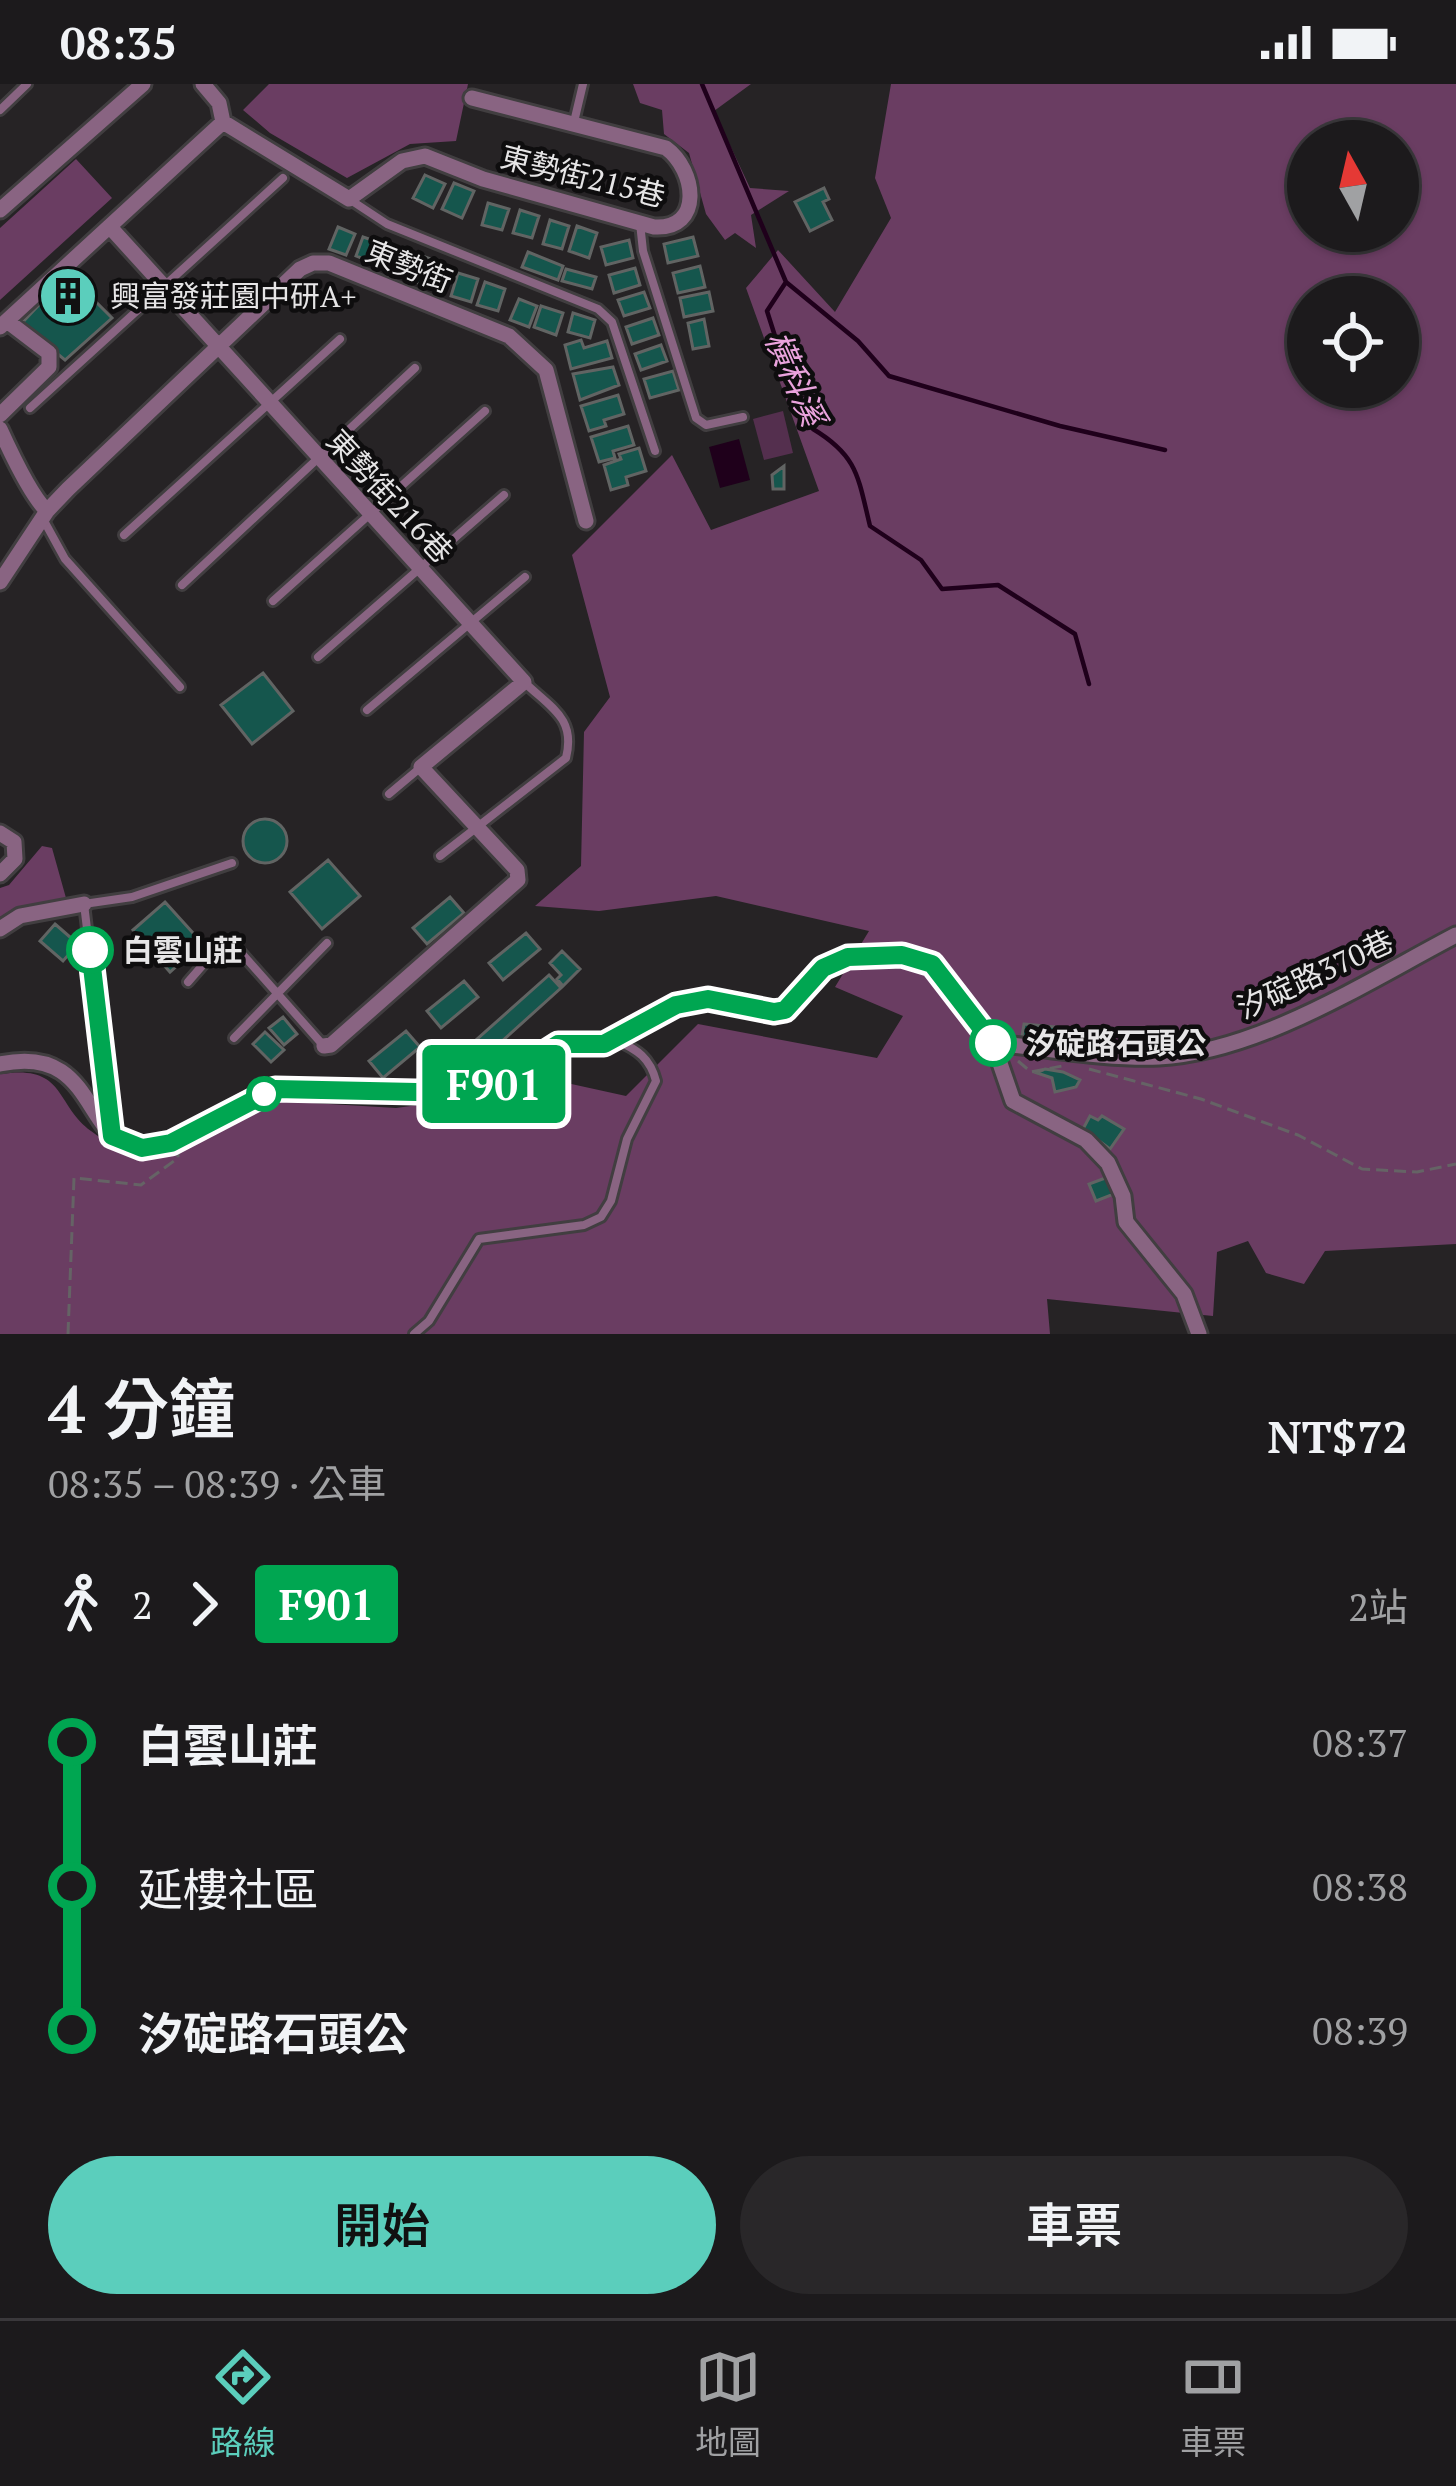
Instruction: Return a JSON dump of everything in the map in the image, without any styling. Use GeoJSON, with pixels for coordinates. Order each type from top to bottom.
{"type":"FeatureCollection","features":[{"type":"Feature","properties":{"kind":"street"},"geometry":{"type":"LineString","coordinates":[[0,210],[143,84]]}},
{"type":"Feature","properties":{"kind":"street"},"geometry":{"type":"LineString","coordinates":[[203,84],[219,104],[223,122],[349,199]]}},
{"type":"Feature","properties":{"kind":"street","name":"東勢街215巷"},"geometry":{"type":"LineString","coordinates":[[349,199],[402,161],[425,156],[483,179],[640,223],[666,228],[686,215],[691,189],[673,152],[472,98]]}},
{"type":"Feature","properties":{"kind":"street"},"geometry":{"type":"LineString","coordinates":[[0,415],[49,367],[50,360],[49,353],[3,324],[223,122]]}},
{"type":"Feature","properties":{"kind":"street"},"geometry":{"type":"LineString","coordinates":[[110,227],[217,346]]}},
{"type":"Feature","properties":{"kind":"street","name":"東勢街"},"geometry":{"type":"LineString","coordinates":[[0,582],[45,515],[217,346],[300,269],[313,263],[329,263],[509,336],[546,370],[586,521]]}},
{"type":"Feature","properties":{"kind":"street","name":"東勢街216巷"},"geometry":{"type":"LineString","coordinates":[[217,346],[524,682]]}},
{"type":"Feature","properties":{"kind":"street"},"geometry":{"type":"LineString","coordinates":[[0,429],[45,515]]}},
{"type":"Feature","properties":{"kind":"street"},"geometry":{"type":"LineString","coordinates":[[324,1046],[331,1045],[518,880],[517,870],[421,767],[524,682]]}},
{"type":"Feature","properties":{"kind":"street"},"geometry":{"type":"LineString","coordinates":[[0,833],[14,842],[15,859],[0,874]]}},
{"type":"Feature","properties":{"kind":"street"},"geometry":{"type":"LineString","coordinates":[[0,929],[20,916],[84,904]]}},
{"type":"Feature","properties":{"kind":"street","name":"汐碇路370巷"},"geometry":{"type":"LineString","coordinates":[[993,1043],[1155,1057],[1199,1052],[1281,1023],[1456,935]]}},
{"type":"Feature","properties":{"kind":"street"},"geometry":{"type":"LineString","coordinates":[[0,1064],[25,1058],[50,1062],[72,1077],[112,1136],[142,1148],[177,1140],[275,1089],[416,1092],[483,1088],[558,1044],[604,1044],[676,1005],[708,999],[785,1010],[833,962],[902,955],[932,964],[993,1043],[1013,1101],[1086,1140],[1108,1163],[1123,1196],[1126,1222],[1184,1294],[1199,1334]]}},
{"type":"Feature","properties":{"kind":"lane"},"geometry":{"type":"LineString","coordinates":[[0,110],[28,84]]}},
{"type":"Feature","properties":{"kind":"lane"},"geometry":{"type":"LineString","coordinates":[[574,122],[583,84]]}},
{"type":"Feature","properties":{"kind":"lane"},"geometry":{"type":"LineString","coordinates":[[30,408],[283,178]]}},
{"type":"Feature","properties":{"kind":"lane"},"geometry":{"type":"LineString","coordinates":[[349,199],[387,224],[598,310],[611,322],[656,451]]}},
{"type":"Feature","properties":{"kind":"lane"},"geometry":{"type":"LineString","coordinates":[[640,223],[643,251],[696,418],[706,425],[743,417]]}},
{"type":"Feature","properties":{"kind":"lane"},"geometry":{"type":"LineString","coordinates":[[124,535],[340,339]]}},
{"type":"Feature","properties":{"kind":"lane"},"geometry":{"type":"LineString","coordinates":[[182,585],[415,368]]}},
{"type":"Feature","properties":{"kind":"lane"},"geometry":{"type":"LineString","coordinates":[[273,601],[485,412]]}},
{"type":"Feature","properties":{"kind":"lane"},"geometry":{"type":"LineString","coordinates":[[318,657],[504,495]]}},
{"type":"Feature","properties":{"kind":"lane"},"geometry":{"type":"LineString","coordinates":[[45,515],[65,559],[180,687]]}},
{"type":"Feature","properties":{"kind":"lane"},"geometry":{"type":"LineString","coordinates":[[368,710],[525,577]]}},
{"type":"Feature","properties":{"kind":"lane"},"geometry":{"type":"LineString","coordinates":[[440,856],[566,758],[571,740],[568,724],[524,682]]}},
{"type":"Feature","properties":{"kind":"lane"},"geometry":{"type":"LineString","coordinates":[[389,794],[421,767]]}},
{"type":"Feature","properties":{"kind":"lane"},"geometry":{"type":"LineString","coordinates":[[112,1136],[84,904],[132,897],[232,863]]}},
{"type":"Feature","properties":{"kind":"lane"},"geometry":{"type":"LineString","coordinates":[[234,1038],[327,943]]}},
{"type":"Feature","properties":{"kind":"lane"},"geometry":{"type":"LineString","coordinates":[[188,982],[215,951],[236,947],[324,1046]]}},
{"type":"Feature","properties":{"kind":"lane"},"geometry":{"type":"LineString","coordinates":[[415,1334],[429,1321],[479,1239],[584,1225],[601,1217],[611,1202],[627,1138],[656,1081],[652,1065],[638,1050],[615,1039]]}},
{"type":"Feature","properties":{"kind":"path"},"geometry":{"type":"LineString","coordinates":[[993,1043],[1014,1054],[1030,1072],[1076,1066],[1142,1080],[1298,1136],[1362,1169],[1417,1172],[1456,1163]]}},
{"type":"Feature","properties":{"kind":"path"},"geometry":{"type":"LineString","coordinates":[[68,1334],[74,1178],[141,1185],[178,1158],[177,1140]]}},
{"type":"Feature","properties":{"kind":"shaded area"},"geometry":{"type":"Polygon","coordinates":[[[269,84],[468,84],[456,141],[410,144],[347,178],[270,133],[243,110],[269,84]]]}},
{"type":"Feature","properties":{"kind":"shaded area"},"geometry":{"type":"Polygon","coordinates":[[[633,84],[751,84],[714,111],[750,188],[789,191],[751,215],[756,248],[735,233],[725,240],[706,214],[689,153],[664,134],[662,110],[640,103],[633,84]]]}},
{"type":"Feature","properties":{"kind":"shaded area"},"geometry":{"type":"Polygon","coordinates":[[[891,84],[1456,84],[1456,1244],[1325,1251],[1304,1284],[1266,1273],[1248,1241],[1217,1252],[1213,1316],[1047,1299],[1050,1334],[0,1334],[0,1074],[21,1072],[48,1080],[91,1131],[141,1161],[176,1154],[279,1101],[396,1108],[492,1095],[535,1076],[626,1096],[698,1024],[877,1058],[903,1016],[835,987],[869,931],[716,896],[599,911],[535,906],[581,866],[584,732],[610,697],[572,555],[672,455],[711,530],[819,491],[746,288],[778,250],[835,312],[891,218],[875,178],[891,84]]]}},
{"type":"Feature","properties":{"kind":"shaded area"},"geometry":{"type":"Polygon","coordinates":[[[76,159],[112,198],[0,300],[0,228],[76,159]]]}},
{"type":"Feature","properties":{"kind":"shaded area"},"geometry":{"type":"Polygon","coordinates":[[[783,411],[793,453],[764,460],[753,419],[783,411]]]}},
{"type":"Feature","properties":{"kind":"shaded area"},"geometry":{"type":"Polygon","coordinates":[[[739,439],[750,480],[720,488],[709,447],[739,439]]]}},
{"type":"Feature","properties":{"kind":"shaded area"},"geometry":{"type":"Polygon","coordinates":[[[42,846],[52,848],[66,898],[17,907],[0,917],[0,888],[9,885],[42,846]]]}},
{"type":"Feature","properties":{"kind":"building"},"geometry":{"type":"Polygon","coordinates":[[[425,175],[445,184],[433,208],[413,198],[425,175]]]}},
{"type":"Feature","properties":{"kind":"building"},"geometry":{"type":"Polygon","coordinates":[[[454,183],[474,191],[462,218],[442,209],[454,183]]]}},
{"type":"Feature","properties":{"kind":"building"},"geometry":{"type":"Polygon","coordinates":[[[824,188],[829,199],[823,202],[832,220],[810,231],[795,202],[824,188]]]}},
{"type":"Feature","properties":{"kind":"building"},"geometry":{"type":"Polygon","coordinates":[[[488,203],[509,209],[502,230],[482,225],[488,203]]]}},
{"type":"Feature","properties":{"kind":"building"},"geometry":{"type":"Polygon","coordinates":[[[520,210],[539,216],[532,238],[513,233],[520,210]]]}},
{"type":"Feature","properties":{"kind":"building"},"geometry":{"type":"Polygon","coordinates":[[[550,220],[569,226],[562,249],[543,244],[550,220]]]}},
{"type":"Feature","properties":{"kind":"building"},"geometry":{"type":"Polygon","coordinates":[[[577,226],[597,233],[589,258],[569,251],[577,226]]]}},
{"type":"Feature","properties":{"kind":"building"},"geometry":{"type":"Polygon","coordinates":[[[338,227],[355,234],[346,255],[329,249],[338,227]]]}},
{"type":"Feature","properties":{"kind":"building"},"geometry":{"type":"Polygon","coordinates":[[[363,237],[381,243],[374,263],[356,256],[363,237]]]}},
{"type":"Feature","properties":{"kind":"building"},"geometry":{"type":"Polygon","coordinates":[[[693,237],[698,256],[668,263],[664,244],[693,237]]]}},
{"type":"Feature","properties":{"kind":"building"},"geometry":{"type":"Polygon","coordinates":[[[629,240],[633,258],[606,265],[601,247],[629,240]]]}},
{"type":"Feature","properties":{"kind":"building"},"geometry":{"type":"Polygon","coordinates":[[[397,250],[415,258],[406,278],[388,271],[397,250]]]}},
{"type":"Feature","properties":{"kind":"building"},"geometry":{"type":"Polygon","coordinates":[[[528,252],[563,266],[558,280],[522,267],[528,252]]]}},
{"type":"Feature","properties":{"kind":"building"},"geometry":{"type":"Polygon","coordinates":[[[425,257],[441,263],[432,288],[416,282],[425,257]]]}},
{"type":"Feature","properties":{"kind":"building"},"geometry":{"type":"Polygon","coordinates":[[[700,266],[705,287],[678,293],[673,273],[700,266]]]}},
{"type":"Feature","properties":{"kind":"building"},"geometry":{"type":"Polygon","coordinates":[[[635,268],[640,285],[614,293],[609,275],[635,268]]]}},
{"type":"Feature","properties":{"kind":"building"},"geometry":{"type":"Polygon","coordinates":[[[566,269],[596,277],[592,289],[562,281],[566,269]]]}},
{"type":"Feature","properties":{"kind":"building"},"geometry":{"type":"Polygon","coordinates":[[[458,273],[478,279],[471,302],[451,296],[458,273]]]}},
{"type":"Feature","properties":{"kind":"building","name":"興富發莊園中研A+"},"geometry":{"type":"Polygon","coordinates":[[[68,274],[112,318],[65,360],[21,324],[68,274]]]}},
{"type":"Feature","properties":{"kind":"building"},"geometry":{"type":"Polygon","coordinates":[[[485,282],[505,289],[498,311],[477,305],[485,282]]]}},
{"type":"Feature","properties":{"kind":"building"},"geometry":{"type":"Polygon","coordinates":[[[644,292],[650,308],[624,316],[618,300],[644,292]]]}},
{"type":"Feature","properties":{"kind":"building"},"geometry":{"type":"Polygon","coordinates":[[[709,292],[713,311],[684,317],[680,298],[709,292]]]}},
{"type":"Feature","properties":{"kind":"building"},"geometry":{"type":"Polygon","coordinates":[[[519,299],[537,306],[529,327],[510,320],[519,299]]]}},
{"type":"Feature","properties":{"kind":"building"},"geometry":{"type":"Polygon","coordinates":[[[541,306],[563,313],[556,335],[534,327],[541,306]]]}},
{"type":"Feature","properties":{"kind":"building"},"geometry":{"type":"Polygon","coordinates":[[[573,313],[595,320],[590,338],[568,332],[573,313]]]}},
{"type":"Feature","properties":{"kind":"building"},"geometry":{"type":"Polygon","coordinates":[[[653,318],[659,335],[632,344],[626,327],[653,318]]]}},
{"type":"Feature","properties":{"kind":"building"},"geometry":{"type":"Polygon","coordinates":[[[704,319],[709,346],[693,349],[688,323],[704,319]]]}},
{"type":"Feature","properties":{"kind":"building"},"geometry":{"type":"Polygon","coordinates":[[[581,340],[584,348],[607,341],[612,358],[571,369],[565,345],[581,340]]]}},
{"type":"Feature","properties":{"kind":"building"},"geometry":{"type":"Polygon","coordinates":[[[661,345],[667,361],[641,370],[635,354],[661,345]]]}},
{"type":"Feature","properties":{"kind":"building"},"geometry":{"type":"Polygon","coordinates":[[[613,367],[619,385],[580,400],[573,374],[613,367]]]}},
{"type":"Feature","properties":{"kind":"building"},"geometry":{"type":"Polygon","coordinates":[[[673,371],[679,390],[650,398],[644,379],[673,371]]]}},
{"type":"Feature","properties":{"kind":"building"},"geometry":{"type":"Polygon","coordinates":[[[618,395],[624,414],[589,431],[581,406],[618,395]]]}},
{"type":"Feature","properties":{"kind":"building"},"geometry":{"type":"Polygon","coordinates":[[[628,426],[634,445],[613,451],[615,458],[599,462],[591,437],[628,426]]]}},
{"type":"Feature","properties":{"kind":"building"},"geometry":{"type":"Polygon","coordinates":[[[639,448],[646,471],[626,477],[628,485],[611,490],[604,465],[639,448]]]}},
{"type":"Feature","properties":{"kind":"building"},"geometry":{"type":"Polygon","coordinates":[[[784,466],[784,489],[773,489],[772,475],[784,466]]]}},
{"type":"Feature","properties":{"kind":"building"},"geometry":{"type":"Polygon","coordinates":[[[263,673],[293,711],[252,744],[221,705],[263,673]]]}},
{"type":"Feature","properties":{"kind":"building"},"geometry":{"type":"Polygon","coordinates":[[[265,819],[281,825],[287,841],[281,857],[265,863],[249,857],[243,841],[249,825],[265,819]]]}},
{"type":"Feature","properties":{"kind":"building"},"geometry":{"type":"Polygon","coordinates":[[[328,860],[360,896],[322,929],[290,892],[328,860]]]}},
{"type":"Feature","properties":{"kind":"building"},"geometry":{"type":"Polygon","coordinates":[[[450,897],[464,913],[427,944],[413,928],[450,897]]]}},
{"type":"Feature","properties":{"kind":"building"},"geometry":{"type":"Polygon","coordinates":[[[165,902],[202,943],[170,972],[133,930],[165,902]]]}},
{"type":"Feature","properties":{"kind":"building"},"geometry":{"type":"Polygon","coordinates":[[[55,924],[78,944],[63,961],[40,941],[55,924]]]}},
{"type":"Feature","properties":{"kind":"building"},"geometry":{"type":"Polygon","coordinates":[[[526,933],[540,949],[503,980],[489,963],[526,933]]]}},
{"type":"Feature","properties":{"kind":"building"},"geometry":{"type":"Polygon","coordinates":[[[562,951],[580,969],[563,986],[557,979],[561,975],[550,963],[562,951]]]}},
{"type":"Feature","properties":{"kind":"building"},"geometry":{"type":"Polygon","coordinates":[[[549,975],[561,988],[460,1079],[448,1065],[549,975]]]}},
{"type":"Feature","properties":{"kind":"building"},"geometry":{"type":"Polygon","coordinates":[[[464,981],[478,997],[441,1028],[427,1011],[464,981]]]}},
{"type":"Feature","properties":{"kind":"building"},"geometry":{"type":"Polygon","coordinates":[[[283,1017],[297,1034],[284,1045],[269,1028],[283,1017]]]}},
{"type":"Feature","properties":{"kind":"building"},"geometry":{"type":"Polygon","coordinates":[[[1024,1024],[1077,1029],[1076,1041],[1022,1036],[1024,1024]]]}},
{"type":"Feature","properties":{"kind":"building"},"geometry":{"type":"Polygon","coordinates":[[[406,1031],[420,1047],[383,1078],[369,1061],[406,1031]]]}},
{"type":"Feature","properties":{"kind":"building"},"geometry":{"type":"Polygon","coordinates":[[[265,1032],[284,1050],[271,1062],[253,1044],[265,1032]]]}},
{"type":"Feature","properties":{"kind":"building"},"geometry":{"type":"Polygon","coordinates":[[[1045,1069],[1080,1080],[1076,1087],[1055,1092],[1052,1078],[1037,1073],[1045,1069]]]}},
{"type":"Feature","properties":{"kind":"building"},"geometry":{"type":"Polygon","coordinates":[[[1090,1116],[1098,1120],[1102,1116],[1124,1129],[1110,1149],[1083,1129],[1090,1116]]]}},
{"type":"Feature","properties":{"kind":"building"},"geometry":{"type":"Polygon","coordinates":[[[1108,1177],[1114,1194],[1096,1201],[1089,1184],[1108,1177]]]}},
{"type":"Feature","properties":{"kind":"waterway","name":"橫科溪"},"geometry":{"type":"LineString","coordinates":[[702,84],[786,282],[767,311],[781,355],[804,382],[813,429],[839,449],[854,469],[870,526],[921,560],[942,589],[998,585],[1075,634],[1089,684]]}},
{"type":"Feature","properties":{"kind":"waterway"},"geometry":{"type":"LineString","coordinates":[[786,282],[858,341],[889,376],[1060,426],[1165,450]]}},
{"type":"Feature","properties":{"kind":"bus line","name":"F901"},"geometry":{"type":"LineString","coordinates":[[90,950],[112,1136],[142,1148],[171,1143],[275,1089],[416,1092],[483,1088],[558,1044],[604,1044],[676,1005],[708,999],[785,1010],[823,968],[848,957],[902,955],[932,964],[993,1043]]}},
{"type":"Feature","properties":{"kind":"place","name":"興富發莊園中研A+"},"geometry":{"type":"Point","coordinates":[68,296]}},
{"type":"Feature","properties":{"kind":"place","name":"白雲山莊"},"geometry":{"type":"Point","coordinates":[90,950]}},
{"type":"Feature","properties":{"kind":"place","name":"汐碇路石頭公"},"geometry":{"type":"Point","coordinates":[993,1043]}}]}
